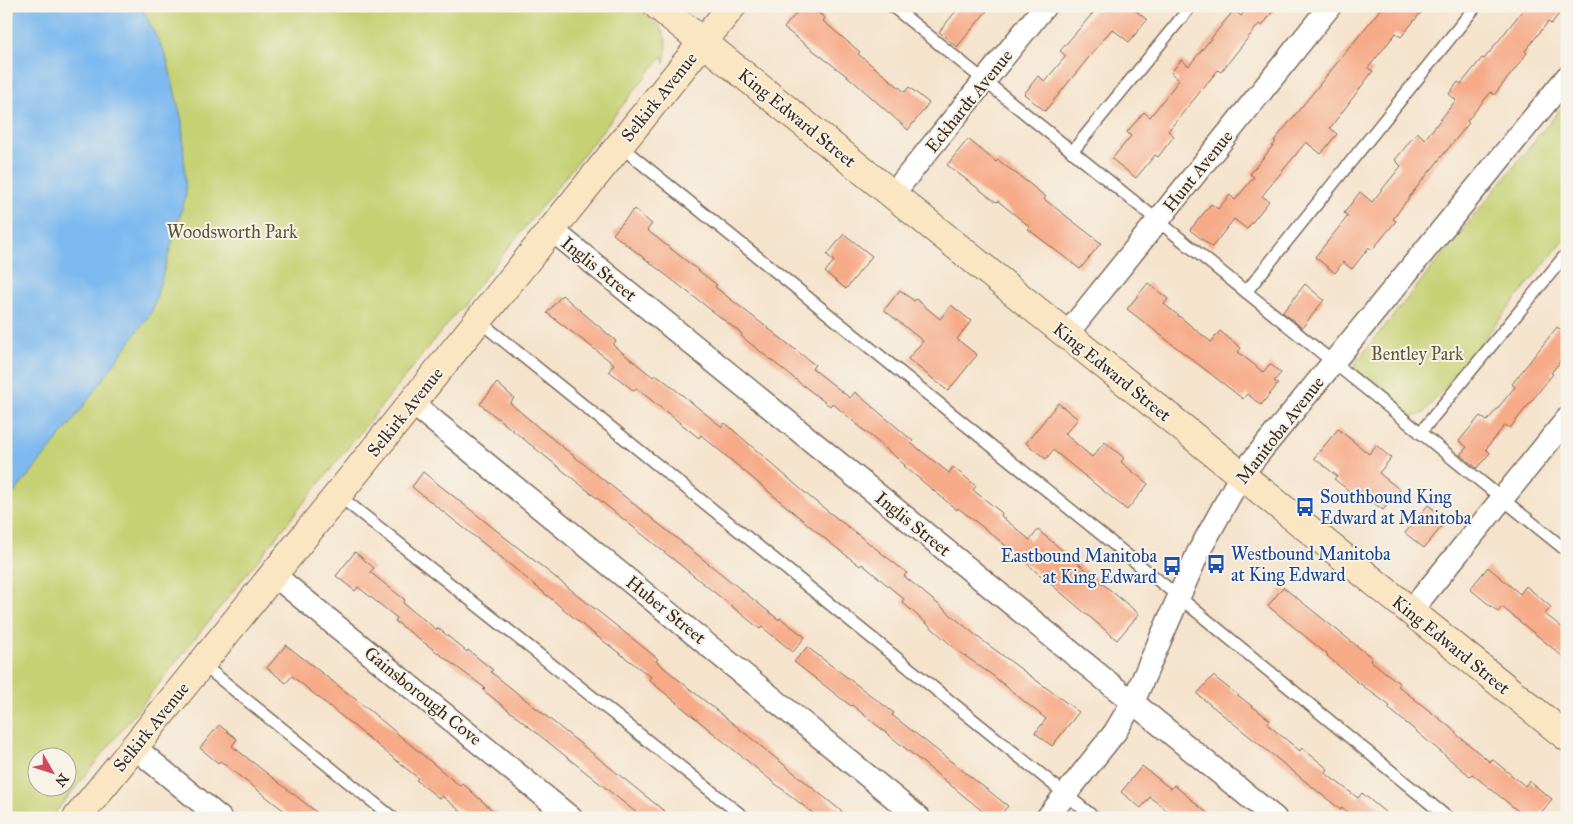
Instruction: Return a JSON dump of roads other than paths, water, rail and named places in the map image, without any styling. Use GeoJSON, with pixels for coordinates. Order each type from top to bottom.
{"type":"FeatureCollection","features":[{"type":"Feature","properties":{"kind":"street","name":"King Edward Street"},"geometry":{"type":"LineString","coordinates":[[658,6],[1567,737]]}},
{"type":"Feature","properties":{"kind":"street","name":"Selkirk Avenue"},"geometry":{"type":"LineString","coordinates":[[77,818],[732,6]]}},
{"type":"Feature","properties":{"kind":"street","name":"Eckhardt Avenue"},"geometry":{"type":"LineString","coordinates":[[892,195],[1045,6]]}},
{"type":"Feature","properties":{"kind":"street","name":"Hunt Avenue"},"geometry":{"type":"LineString","coordinates":[[1066,335],[1330,6]]}},
{"type":"Feature","properties":{"kind":"street","name":"Manitoba Avenue"},"geometry":{"type":"LineString","coordinates":[[1047,818],[1115,732],[1133,702],[1198,553],[1241,475],[1567,77]]}},
{"type":"Feature","properties":{"kind":"street","name":"Inglis Street"},"geometry":{"type":"LineString","coordinates":[[552,230],[1275,818]]}},
{"type":"Feature","properties":{"kind":"street","name":"Huber Street"},"geometry":{"type":"LineString","coordinates":[[412,403],[908,814]]}},
{"type":"Feature","properties":{"kind":"street"},"geometry":{"type":"LineString","coordinates":[[1410,612],[1567,419]]}},
{"type":"Feature","properties":{"kind":"street","name":"Gainsborough Cove"},"geometry":{"type":"LineString","coordinates":[[274,575],[571,818]]}},
{"type":"Feature","properties":{"kind":"street"},"geometry":{"type":"LineString","coordinates":[[134,748],[220,818]]}},
{"type":"Feature","properties":{"kind":"lane"},"geometry":{"type":"LineString","coordinates":[[1072,152],[1191,6]]}},
{"type":"Feature","properties":{"kind":"lane"},"geometry":{"type":"LineString","coordinates":[[1246,292],[1476,6]]}},
{"type":"Feature","properties":{"kind":"lane"},"geometry":{"type":"LineString","coordinates":[[898,8],[984,81],[1567,552]]}},
{"type":"Feature","properties":{"kind":"lane"},"geometry":{"type":"LineString","coordinates":[[620,146],[1179,597],[1448,818]]}},
{"type":"Feature","properties":{"kind":"lane"},"geometry":{"type":"LineString","coordinates":[[1420,433],[1567,253]]}},
{"type":"Feature","properties":{"kind":"lane"},"geometry":{"type":"LineString","coordinates":[[479,321],[1095,818]]}},
{"type":"Feature","properties":{"kind":"lane"},"geometry":{"type":"LineString","coordinates":[[338,495],[746,818]]}},
{"type":"Feature","properties":{"kind":"lane"},"geometry":{"type":"LineString","coordinates":[[202,664],[393,818]]}},
{"type":"Feature","properties":{"kind":"water"},"geometry":{"type":"Polygon","coordinates":[[[6,6],[141,6],[166,56],[182,121],[186,195],[152,311],[72,422],[6,503],[6,6]]]}},
{"type":"Feature","properties":{"kind":"place","name":"Southbound King Edward at Manitoba"},"geometry":{"type":"Point","coordinates":[1305,507]}},
{"type":"Feature","properties":{"kind":"place","name":"Westbound Manitoba at King Edward"},"geometry":{"type":"Point","coordinates":[1216,564]}},
{"type":"Feature","properties":{"kind":"place","name":"Eastbound Manitoba at King Edward"},"geometry":{"type":"Point","coordinates":[1172,566]}},
{"type":"Feature","properties":{"kind":"park label","name":"Woodsworth Park"},"geometry":{"type":"Point","coordinates":[232,232]}},
{"type":"Feature","properties":{"kind":"park label","name":"Bentley Park"},"geometry":{"type":"Point","coordinates":[1417,354]}}]}
